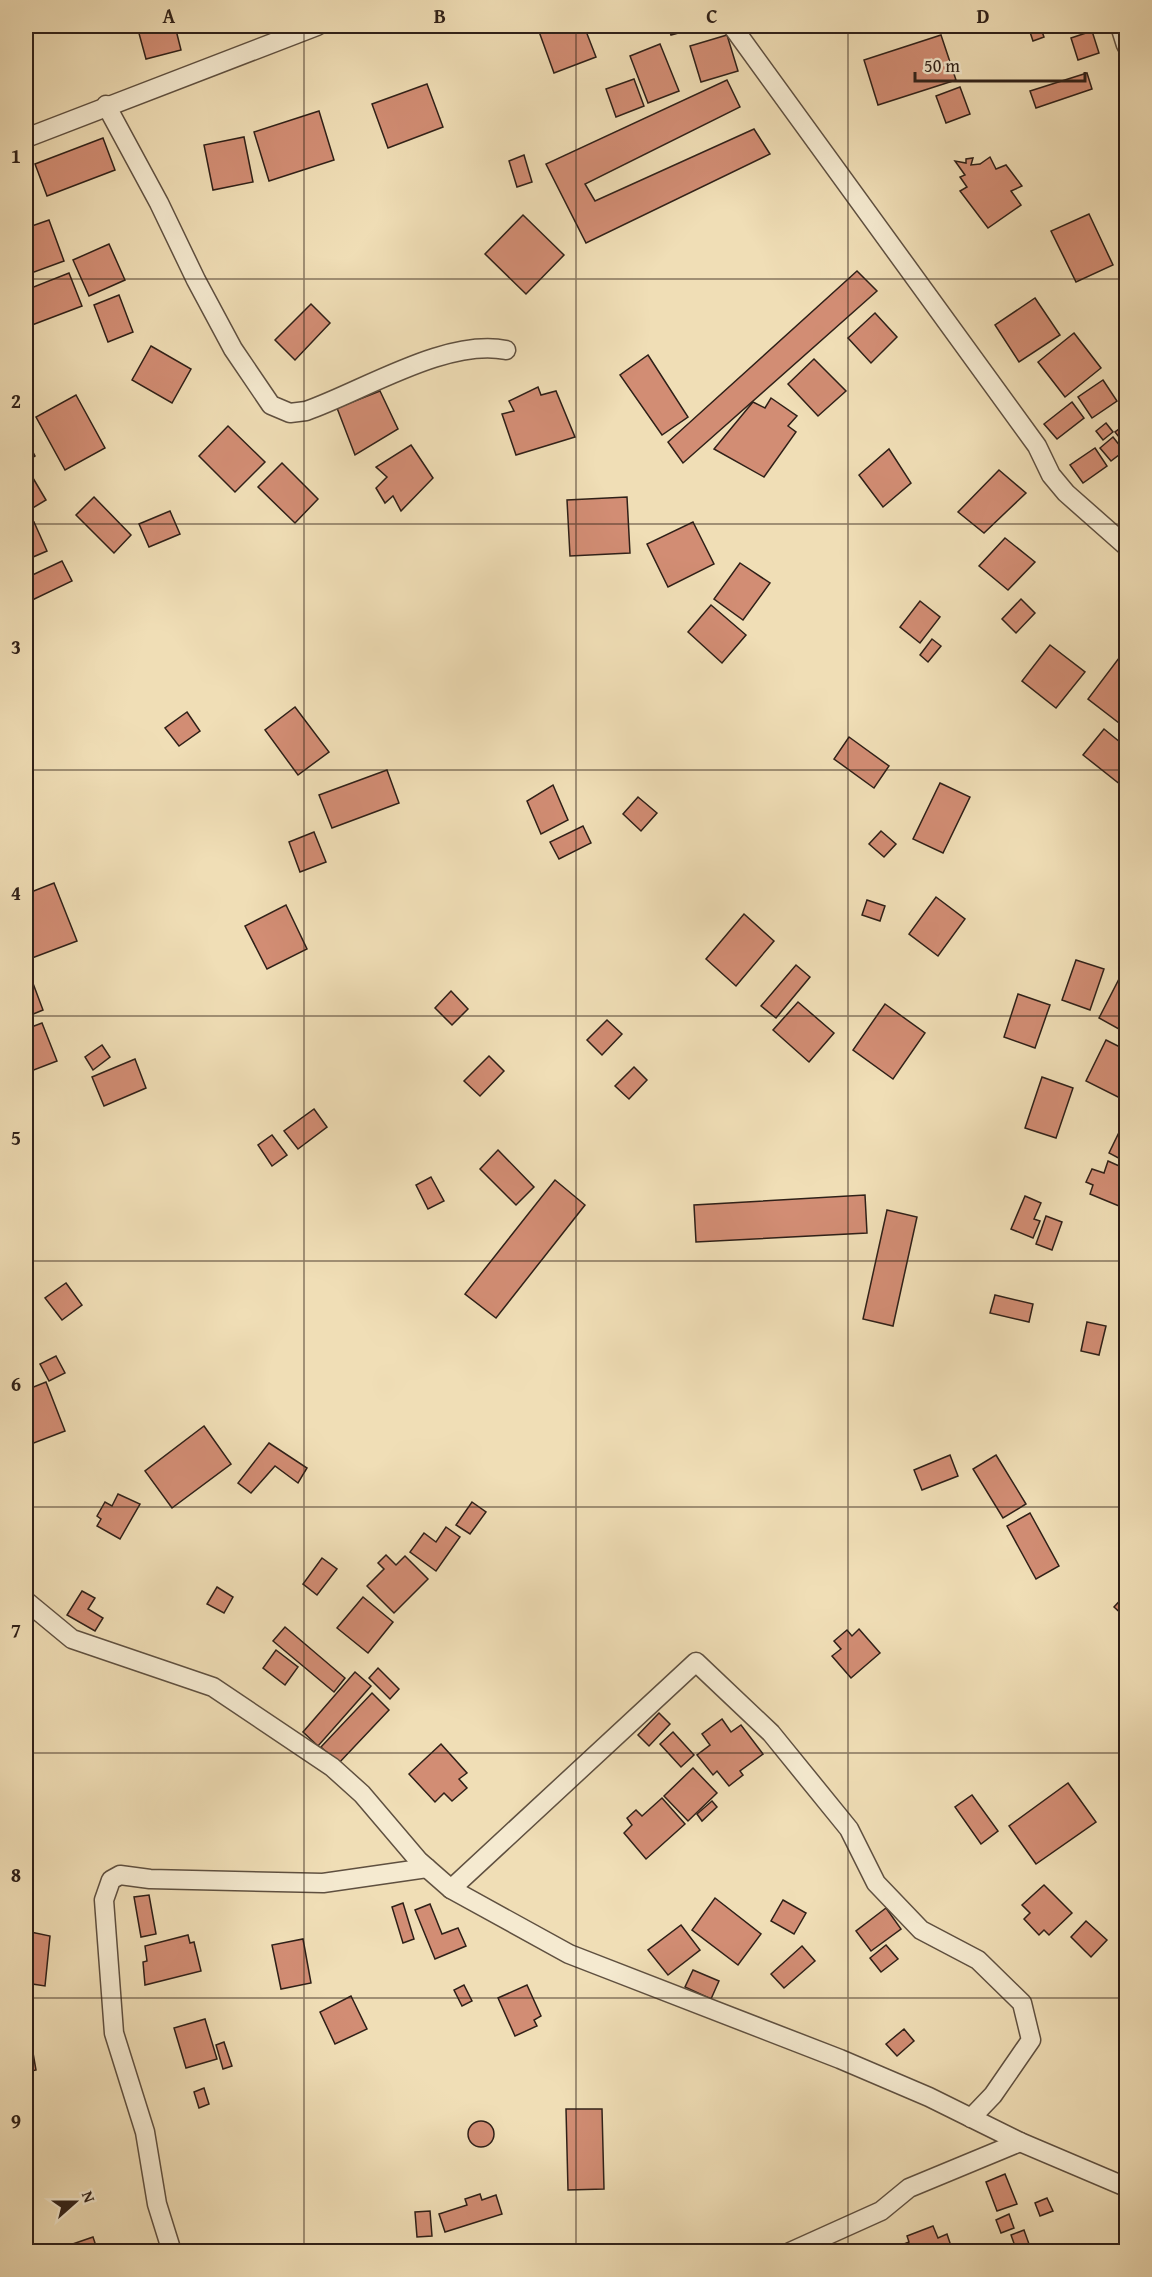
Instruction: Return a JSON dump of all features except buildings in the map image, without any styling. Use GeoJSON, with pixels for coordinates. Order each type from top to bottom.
{"type":"FeatureCollection","features":[{"type":"Feature","properties":{"kind":"street"},"geometry":{"type":"LineString","coordinates":[[26,138],[106,105],[317,26]]}},
{"type":"Feature","properties":{"kind":"street"},"geometry":{"type":"LineString","coordinates":[[732,26],[1037,447],[1051,475],[1066,493],[1126,546]]}},
{"type":"Feature","properties":{"kind":"street"},"geometry":{"type":"LineString","coordinates":[[1120,26],[1126,45]]}},
{"type":"Feature","properties":{"kind":"street"},"geometry":{"type":"LineString","coordinates":[[106,105],[233,349],[271,405],[280,411],[290,413],[306,411],[444,356],[492,347],[506,350]]}},
{"type":"Feature","properties":{"kind":"street"},"geometry":{"type":"LineString","coordinates":[[26,1601],[72,1639],[213,1687],[332,1767],[362,1794],[426,1868],[451,1889],[569,1954],[840,2059],[1020,2142],[1126,2187]]}},
{"type":"Feature","properties":{"kind":"street"},"geometry":{"type":"LineString","coordinates":[[451,1889],[696,1662],[786,1750],[849,1829],[876,1883],[921,1930],[978,1960],[1022,2003],[1031,2040],[993,2095],[971,2118]]}},
{"type":"Feature","properties":{"kind":"street"},"geometry":{"type":"LineString","coordinates":[[172,2252],[157,2204],[145,2132],[114,2033],[104,1900],[111,1880],[120,1875],[150,1880],[323,1882],[426,1868]]}},
{"type":"Feature","properties":{"kind":"street"},"geometry":{"type":"LineString","coordinates":[[790,2252],[881,2211],[909,2188],[1020,2142]]}}]}
